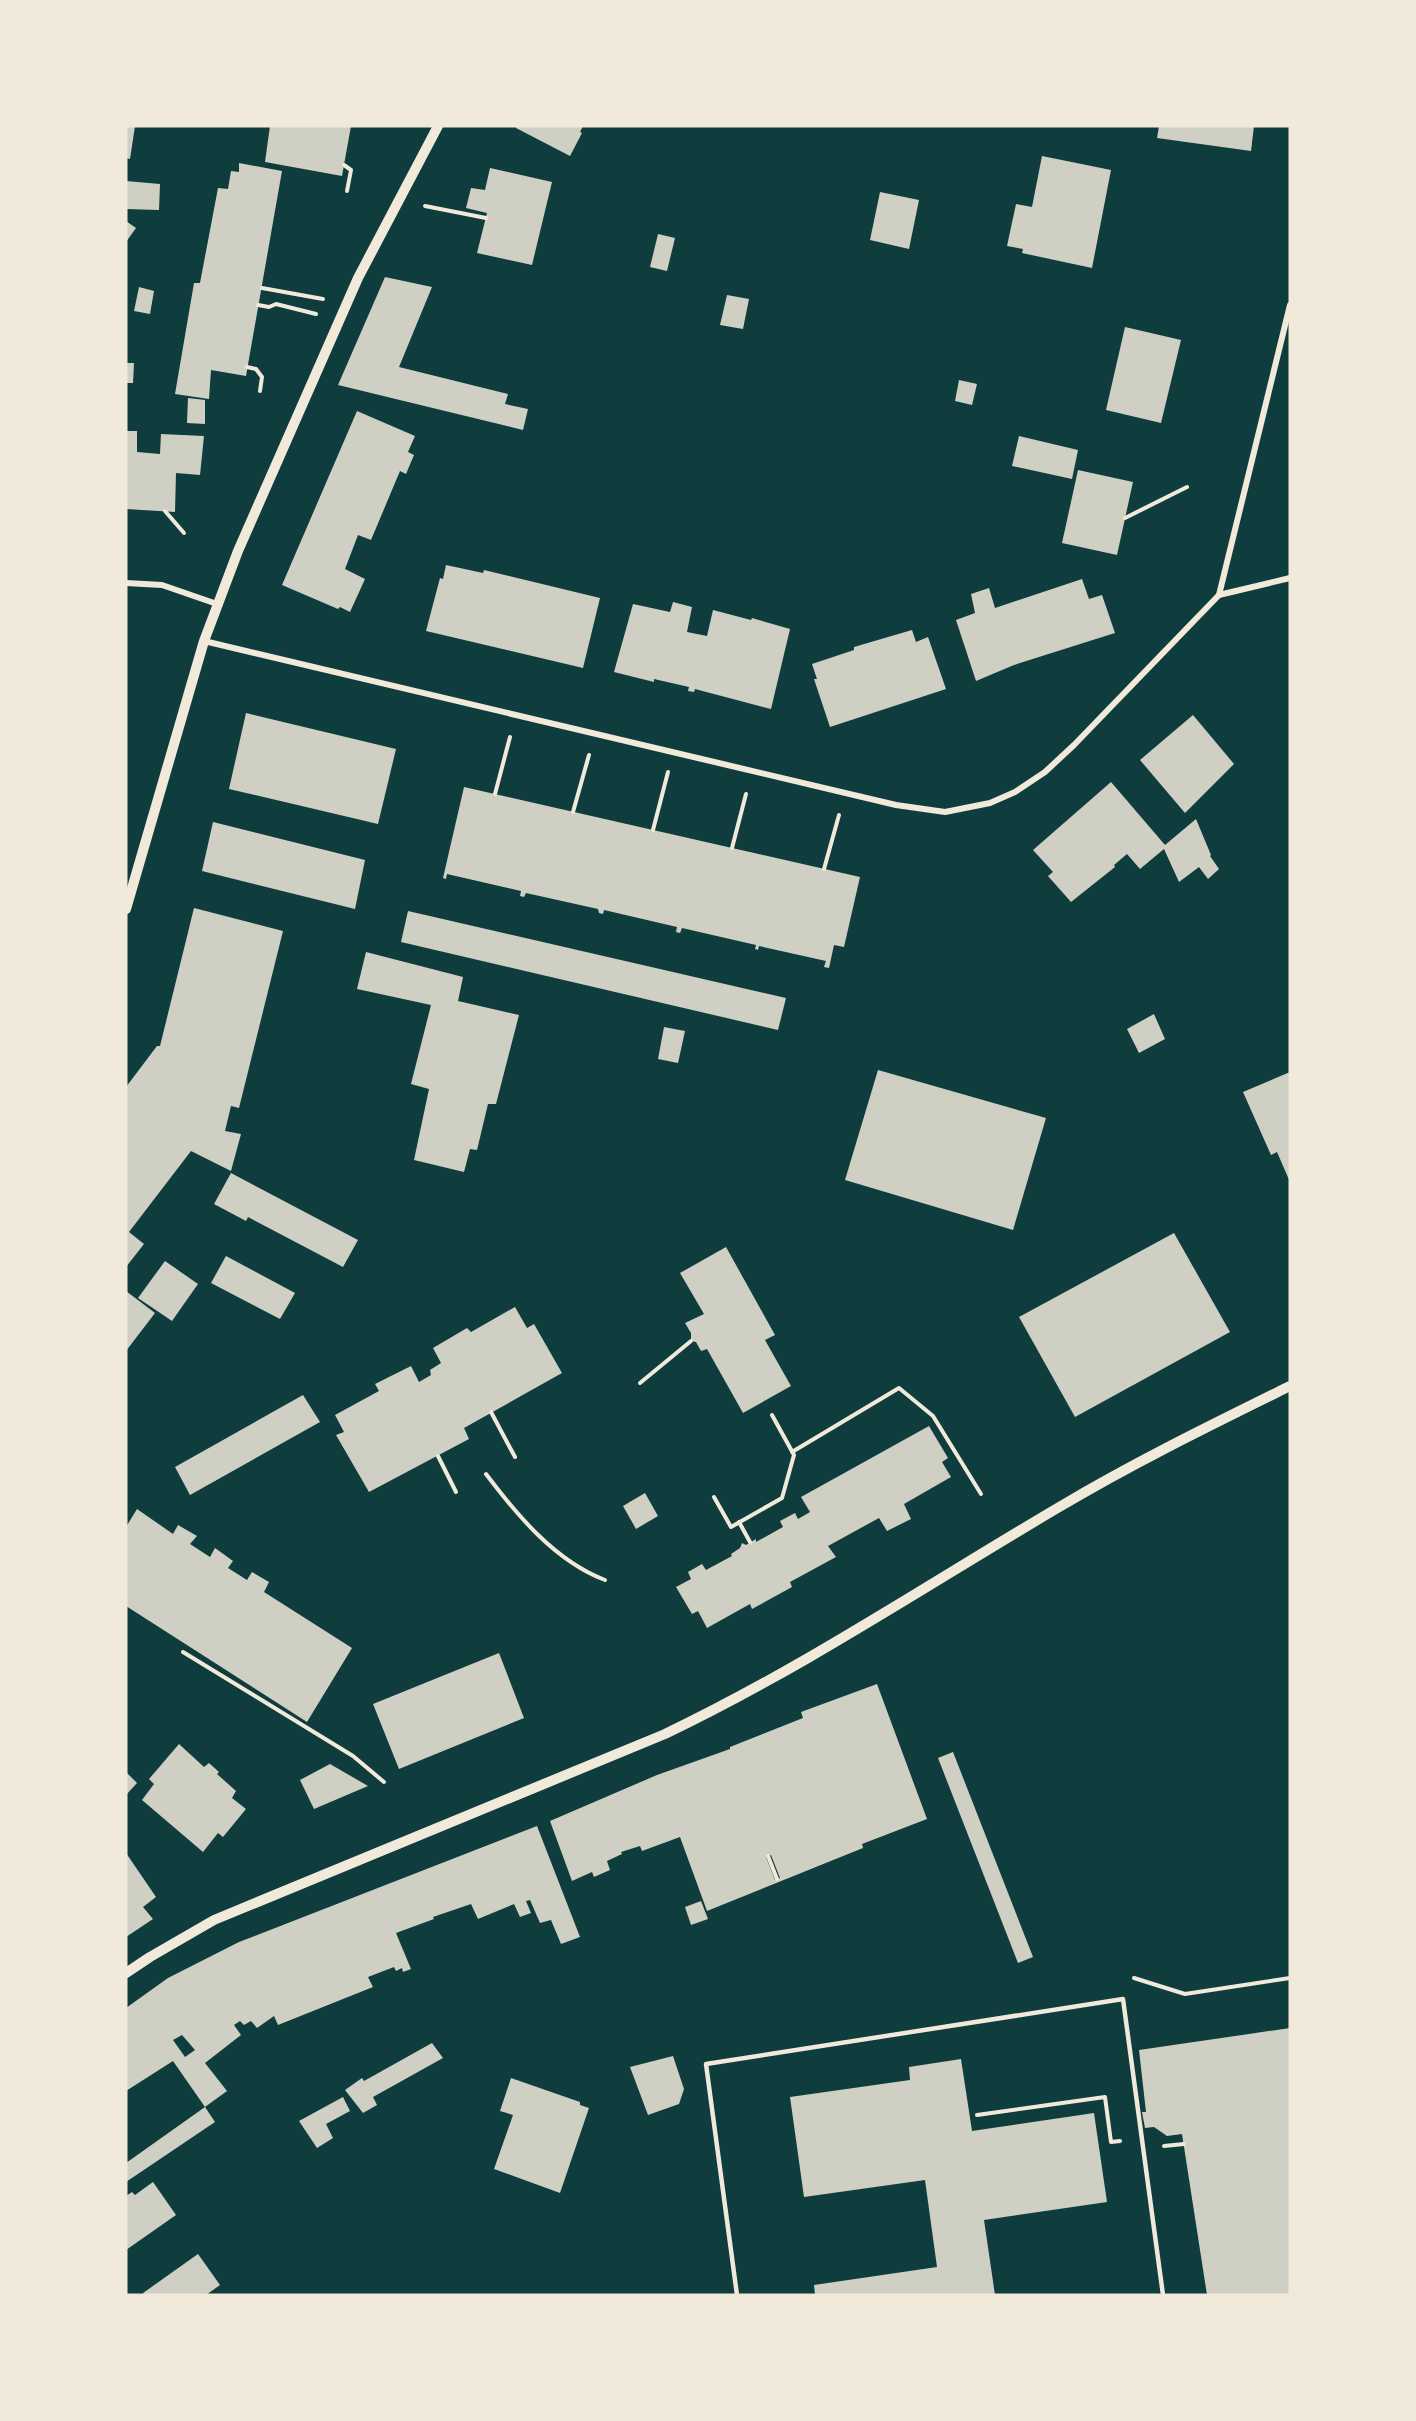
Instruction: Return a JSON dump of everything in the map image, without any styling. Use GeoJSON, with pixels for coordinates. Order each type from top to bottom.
{"type":"FeatureCollection","features":[{"type":"Feature","properties":{"kind":"street"},"geometry":{"type":"LineString","coordinates":[[126,909],[204,641],[238,551],[347,303],[438,126]]}},
{"type":"Feature","properties":{"kind":"street"},"geometry":{"type":"LineString","coordinates":[[204,641],[913,808],[945,812],[990,803],[1015,792],[1045,772],[1219,595],[1290,305]]}},
{"type":"Feature","properties":{"kind":"street"},"geometry":{"type":"LineString","coordinates":[[1219,595],[1290,578]]}},
{"type":"Feature","properties":{"kind":"street"},"geometry":{"type":"LineString","coordinates":[[126,583],[162,585],[218,604]]}},
{"type":"Feature","properties":{"kind":"street"},"geometry":{"type":"LineString","coordinates":[[126,1973],[214,1920],[665,1734],[704,1715],[792,1668],[1065,1504],[1192,1434],[1290,1386]]}},
{"type":"Feature","properties":{"kind":"lane"},"geometry":{"type":"LineString","coordinates":[[737,2295],[706,2064],[1123,1999],[1163,2295]]}},
{"type":"Feature","properties":{"kind":"path"},"geometry":{"type":"LineString","coordinates":[[344,165],[351,170],[346,191]]}},
{"type":"Feature","properties":{"kind":"path"},"geometry":{"type":"LineString","coordinates":[[399,201],[486,218]]}},
{"type":"Feature","properties":{"kind":"path"},"geometry":{"type":"LineString","coordinates":[[262,288],[347,303]]}},
{"type":"Feature","properties":{"kind":"path"},"geometry":{"type":"LineString","coordinates":[[258,305],[269,307],[276,304],[341,319]]}},
{"type":"Feature","properties":{"kind":"path"},"geometry":{"type":"LineString","coordinates":[[247,367],[256,369],[262,376],[260,391]]}},
{"type":"Feature","properties":{"kind":"path"},"geometry":{"type":"LineString","coordinates":[[1125,518],[1187,487]]}},
{"type":"Feature","properties":{"kind":"path"},"geometry":{"type":"LineString","coordinates":[[165,511],[184,533]]}},
{"type":"Feature","properties":{"kind":"path"},"geometry":{"type":"LineString","coordinates":[[495,794],[516,714]]}},
{"type":"Feature","properties":{"kind":"path"},"geometry":{"type":"LineString","coordinates":[[573,812],[595,733]]}},
{"type":"Feature","properties":{"kind":"path"},"geometry":{"type":"LineString","coordinates":[[653,830],[673,752]]}},
{"type":"Feature","properties":{"kind":"path"},"geometry":{"type":"LineString","coordinates":[[732,848],[752,771]]}},
{"type":"Feature","properties":{"kind":"path"},"geometry":{"type":"LineString","coordinates":[[824,869],[845,793]]}},
{"type":"Feature","properties":{"kind":"path"},"geometry":{"type":"LineString","coordinates":[[640,1383],[691,1341]]}},
{"type":"Feature","properties":{"kind":"path"},"geometry":{"type":"LineString","coordinates":[[792,1452],[899,1388],[933,1416],[981,1494]]}},
{"type":"Feature","properties":{"kind":"path"},"geometry":{"type":"LineString","coordinates":[[491,1412],[515,1457]]}},
{"type":"Feature","properties":{"kind":"path"},"geometry":{"type":"LineString","coordinates":[[714,1497],[731,1527],[782,1498],[794,1455],[772,1415]]}},
{"type":"Feature","properties":{"kind":"path"},"geometry":{"type":"LineString","coordinates":[[438,1456],[456,1492]]}},
{"type":"Feature","properties":{"kind":"path"},"geometry":{"type":"LineString","coordinates":[[486,1474],[513,1511],[553,1548],[590,1574],[605,1580]]}},
{"type":"Feature","properties":{"kind":"path"},"geometry":{"type":"LineString","coordinates":[[739,1522],[750,1542]]}},
{"type":"Feature","properties":{"kind":"path"},"geometry":{"type":"LineString","coordinates":[[183,1652],[353,1756],[384,1782]]}},
{"type":"Feature","properties":{"kind":"path"},"geometry":{"type":"LineString","coordinates":[[768,1856],[777,1879]]}},
{"type":"Feature","properties":{"kind":"path"},"geometry":{"type":"LineString","coordinates":[[1123,1999],[1120,1981],[1136,1978],[1185,1994],[1290,1978]]}},
{"type":"Feature","properties":{"kind":"path"},"geometry":{"type":"LineString","coordinates":[[977,2115],[1105,2097],[1111,2142],[1142,2138]]}},
{"type":"Feature","properties":{"kind":"building"},"geometry":{"type":"Polygon","coordinates":[[[126,126],[135,126],[130,159],[126,158],[126,126]]]}},
{"type":"Feature","properties":{"kind":"building"},"geometry":{"type":"Polygon","coordinates":[[[270,126],[351,126],[342,176],[265,162],[270,126]]]}},
{"type":"Feature","properties":{"kind":"building"},"geometry":{"type":"Polygon","coordinates":[[[517,126],[583,126],[580,132],[582,133],[570,156],[516,128],[517,126]]]}},
{"type":"Feature","properties":{"kind":"building"},"geometry":{"type":"Polygon","coordinates":[[[1159,126],[1254,126],[1251,151],[1157,138],[1159,126]]]}},
{"type":"Feature","properties":{"kind":"building"},"geometry":{"type":"Polygon","coordinates":[[[1042,156],[1111,170],[1092,268],[1022,253],[1023,249],[1007,246],[1016,204],[1032,207],[1042,156]]]}},
{"type":"Feature","properties":{"kind":"building"},"geometry":{"type":"Polygon","coordinates":[[[239,163],[282,171],[246,376],[211,370],[209,399],[175,394],[194,283],[200,283],[218,188],[228,189],[231,171],[239,172],[239,163]]]}},
{"type":"Feature","properties":{"kind":"building"},"geometry":{"type":"Polygon","coordinates":[[[490,168],[552,182],[532,265],[477,253],[487,213],[466,208],[471,188],[485,190],[490,168]]]}},
{"type":"Feature","properties":{"kind":"building"},"geometry":{"type":"Polygon","coordinates":[[[126,181],[160,184],[159,210],[126,209],[126,181]]]}},
{"type":"Feature","properties":{"kind":"building"},"geometry":{"type":"Polygon","coordinates":[[[880,192],[919,200],[909,249],[870,240],[880,192]]]}},
{"type":"Feature","properties":{"kind":"building"},"geometry":{"type":"Polygon","coordinates":[[[126,221],[136,228],[126,242],[126,221]]]}},
{"type":"Feature","properties":{"kind":"building"},"geometry":{"type":"Polygon","coordinates":[[[658,234],[675,238],[667,271],[650,267],[658,234]]]}},
{"type":"Feature","properties":{"kind":"building"},"geometry":{"type":"Polygon","coordinates":[[[385,277],[432,287],[399,367],[508,394],[505,404],[528,409],[523,430],[338,385],[385,277]]]}},
{"type":"Feature","properties":{"kind":"building"},"geometry":{"type":"Polygon","coordinates":[[[139,287],[154,291],[150,314],[134,311],[139,287]]]}},
{"type":"Feature","properties":{"kind":"building"},"geometry":{"type":"Polygon","coordinates":[[[727,295],[749,299],[743,329],[720,325],[727,295]]]}},
{"type":"Feature","properties":{"kind":"building"},"geometry":{"type":"Polygon","coordinates":[[[1125,327],[1181,340],[1161,423],[1106,410],[1125,327]]]}},
{"type":"Feature","properties":{"kind":"building"},"geometry":{"type":"Polygon","coordinates":[[[126,363],[134,363],[133,383],[126,383],[126,363]]]}},
{"type":"Feature","properties":{"kind":"building"},"geometry":{"type":"Polygon","coordinates":[[[959,380],[977,384],[972,405],[955,401],[959,380]]]}},
{"type":"Feature","properties":{"kind":"building"},"geometry":{"type":"Polygon","coordinates":[[[188,398],[205,400],[205,424],[187,423],[188,398]]]}},
{"type":"Feature","properties":{"kind":"building"},"geometry":{"type":"Polygon","coordinates":[[[357,411],[415,436],[408,452],[414,455],[406,474],[400,471],[371,540],[358,535],[345,569],[365,579],[350,612],[282,585],[357,411]]]}},
{"type":"Feature","properties":{"kind":"building"},"geometry":{"type":"Polygon","coordinates":[[[126,431],[137,431],[137,452],[160,454],[161,434],[204,436],[200,475],[176,473],[175,512],[126,509],[126,431]]]}},
{"type":"Feature","properties":{"kind":"building"},"geometry":{"type":"Polygon","coordinates":[[[1019,436],[1078,450],[1072,479],[1012,466],[1019,436]]]}},
{"type":"Feature","properties":{"kind":"building"},"geometry":{"type":"Polygon","coordinates":[[[1078,470],[1133,482],[1117,555],[1062,543],[1078,470]]]}},
{"type":"Feature","properties":{"kind":"building"},"geometry":{"type":"Polygon","coordinates":[[[446,565],[483,573],[484,570],[600,598],[583,668],[426,631],[440,578],[443,579],[446,565]]]}},
{"type":"Feature","properties":{"kind":"building"},"geometry":{"type":"Polygon","coordinates":[[[1082,579],[1089,599],[1102,595],[1115,633],[1014,665],[976,681],[956,620],[975,613],[971,594],[989,588],[995,608],[1082,579]]]}},
{"type":"Feature","properties":{"kind":"building"},"geometry":{"type":"Polygon","coordinates":[[[673,602],[692,607],[687,632],[707,636],[713,610],[790,629],[771,709],[695,689],[694,692],[688,691],[689,687],[654,679],[654,682],[614,672],[633,604],[670,612],[673,602]]]}},
{"type":"Feature","properties":{"kind":"building"},"geometry":{"type":"Polygon","coordinates":[[[912,630],[916,642],[928,637],[946,689],[830,727],[814,679],[817,679],[812,664],[854,650],[854,647],[912,630]]]}},
{"type":"Feature","properties":{"kind":"building"},"geometry":{"type":"Polygon","coordinates":[[[246,713],[396,749],[378,824],[229,789],[246,713]]]}},
{"type":"Feature","properties":{"kind":"building"},"geometry":{"type":"Polygon","coordinates":[[[1193,715],[1234,764],[1185,813],[1140,760],[1193,715]]]}},
{"type":"Feature","properties":{"kind":"building"},"geometry":{"type":"Polygon","coordinates":[[[1111,782],[1165,845],[1196,819],[1210,856],[1219,869],[1208,879],[1199,867],[1179,882],[1164,849],[1140,869],[1127,854],[1114,865],[1115,867],[1071,902],[1048,876],[1053,872],[1033,850],[1111,782]]]}},
{"type":"Feature","properties":{"kind":"building"},"geometry":{"type":"Polygon","coordinates":[[[464,787],[860,877],[844,947],[834,945],[829,968],[824,967],[826,961],[759,946],[758,950],[755,949],[756,945],[682,928],[680,933],[676,932],[677,927],[604,910],[603,914],[599,913],[598,909],[526,893],[524,897],[520,896],[521,891],[447,874],[446,879],[443,878],[464,787]]]}},
{"type":"Feature","properties":{"kind":"building"},"geometry":{"type":"Polygon","coordinates":[[[213,822],[365,860],[355,909],[202,871],[213,822]]]}},
{"type":"Feature","properties":{"kind":"building"},"geometry":{"type":"Polygon","coordinates":[[[194,908],[283,931],[239,1108],[231,1106],[225,1131],[241,1134],[231,1171],[191,1151],[129,1232],[144,1244],[126,1267],[126,1087],[157,1046],[160,1046],[194,908]]]}},
{"type":"Feature","properties":{"kind":"building"},"geometry":{"type":"Polygon","coordinates":[[[408,911],[786,998],[778,1030],[401,942],[408,911]]]}},
{"type":"Feature","properties":{"kind":"building"},"geometry":{"type":"Polygon","coordinates":[[[366,952],[463,977],[458,1001],[519,1015],[496,1104],[488,1104],[477,1150],[470,1149],[464,1172],[414,1160],[429,1089],[411,1084],[431,1005],[357,989],[366,952]]]}},
{"type":"Feature","properties":{"kind":"building"},"geometry":{"type":"Polygon","coordinates":[[[1154,1014],[1165,1039],[1139,1053],[1127,1029],[1154,1014]]]}},
{"type":"Feature","properties":{"kind":"building"},"geometry":{"type":"Polygon","coordinates":[[[664,1027],[685,1031],[678,1063],[658,1059],[664,1027]]]}},
{"type":"Feature","properties":{"kind":"building"},"geometry":{"type":"Polygon","coordinates":[[[878,1070],[1046,1118],[1013,1230],[845,1180],[878,1070]]]}},
{"type":"Feature","properties":{"kind":"building"},"geometry":{"type":"Polygon","coordinates":[[[1290,1072],[1290,1182],[1277,1152],[1271,1155],[1243,1092],[1290,1072]]]}},
{"type":"Feature","properties":{"kind":"building"},"geometry":{"type":"Polygon","coordinates":[[[231,1173],[358,1240],[343,1267],[248,1217],[246,1221],[214,1204],[231,1173]]]}},
{"type":"Feature","properties":{"kind":"building"},"geometry":{"type":"Polygon","coordinates":[[[1174,1233],[1230,1332],[1075,1417],[1019,1317],[1174,1233]]]}},
{"type":"Feature","properties":{"kind":"building"},"geometry":{"type":"Polygon","coordinates":[[[726,1247],[775,1335],[765,1340],[791,1386],[743,1413],[707,1349],[701,1351],[696,1342],[691,1341],[691,1333],[685,1323],[704,1314],[680,1273],[726,1247]]]}},
{"type":"Feature","properties":{"kind":"building"},"geometry":{"type":"Polygon","coordinates":[[[226,1256],[295,1293],[280,1319],[211,1283],[226,1256]]]}},
{"type":"Feature","properties":{"kind":"building"},"geometry":{"type":"Polygon","coordinates":[[[165,1261],[198,1284],[172,1321],[138,1298],[165,1261]]]}},
{"type":"Feature","properties":{"kind":"building"},"geometry":{"type":"Polygon","coordinates":[[[126,1291],[155,1313],[126,1351],[126,1291]]]}},
{"type":"Feature","properties":{"kind":"building"},"geometry":{"type":"Polygon","coordinates":[[[515,1307],[527,1328],[534,1324],[562,1373],[464,1428],[469,1439],[369,1492],[336,1435],[344,1432],[335,1415],[379,1391],[375,1384],[411,1366],[419,1382],[431,1375],[430,1370],[441,1363],[433,1348],[467,1328],[471,1332],[515,1307]]]}},
{"type":"Feature","properties":{"kind":"building"},"geometry":{"type":"Polygon","coordinates":[[[303,1395],[320,1422],[190,1495],[175,1467],[303,1395]]]}},
{"type":"Feature","properties":{"kind":"building"},"geometry":{"type":"Polygon","coordinates":[[[929,1426],[948,1458],[942,1462],[951,1477],[904,1504],[911,1519],[887,1531],[879,1518],[828,1546],[836,1557],[790,1582],[792,1587],[752,1609],[750,1604],[707,1628],[698,1611],[692,1614],[676,1587],[691,1579],[688,1572],[702,1564],[706,1570],[732,1556],[731,1554],[740,1548],[742,1543],[746,1545],[756,1539],[756,1542],[783,1527],[780,1521],[795,1513],[798,1519],[810,1512],[801,1497],[929,1426]]]}},
{"type":"Feature","properties":{"kind":"building"},"geometry":{"type":"Polygon","coordinates":[[[645,1493],[658,1516],[636,1529],[623,1506],[645,1493]]]}},
{"type":"Feature","properties":{"kind":"building"},"geometry":{"type":"Polygon","coordinates":[[[137,1509],[173,1534],[178,1525],[197,1536],[190,1544],[210,1557],[215,1548],[233,1561],[228,1568],[247,1580],[252,1572],[269,1582],[264,1592],[352,1648],[307,1722],[126,1606],[126,1527],[137,1509]]]}},
{"type":"Feature","properties":{"kind":"building"},"geometry":{"type":"Polygon","coordinates":[[[499,1653],[524,1718],[399,1769],[373,1704],[499,1653]]]}},
{"type":"Feature","properties":{"kind":"building"},"geometry":{"type":"Polygon","coordinates":[[[877,1684],[927,1819],[862,1844],[863,1848],[707,1911],[680,1837],[642,1851],[640,1846],[621,1852],[622,1854],[607,1861],[610,1870],[594,1877],[592,1872],[572,1881],[550,1821],[657,1775],[730,1749],[730,1747],[803,1718],[801,1712],[877,1684]],[[771,1855],[766,1857],[775,1880],[780,1878],[771,1855]]]}},
{"type":"Feature","properties":{"kind":"building"},"geometry":{"type":"Polygon","coordinates":[[[179,1744],[204,1767],[209,1763],[219,1772],[217,1774],[236,1791],[232,1798],[246,1809],[223,1837],[218,1833],[203,1852],[142,1800],[154,1784],[149,1779],[179,1744]]]}},
{"type":"Feature","properties":{"kind":"building"},"geometry":{"type":"Polygon","coordinates":[[[953,1752],[1033,1957],[1018,1963],[938,1758],[953,1752]]]}},
{"type":"Feature","properties":{"kind":"building"},"geometry":{"type":"Polygon","coordinates":[[[330,1764],[368,1786],[314,1809],[300,1780],[330,1764]]]}},
{"type":"Feature","properties":{"kind":"building"},"geometry":{"type":"Polygon","coordinates":[[[126,1772],[137,1783],[126,1795],[126,1772]]]}},
{"type":"Feature","properties":{"kind":"building"},"geometry":{"type":"Polygon","coordinates":[[[537,1826],[580,1937],[561,1944],[551,1920],[540,1923],[530,1900],[526,1901],[531,1913],[520,1917],[514,1904],[478,1919],[471,1904],[396,1933],[411,1969],[403,1972],[402,1968],[396,1971],[394,1967],[368,1977],[373,1987],[278,2025],[274,2016],[257,2028],[251,2021],[244,2025],[240,2021],[234,2025],[241,2035],[205,2063],[227,2091],[205,2107],[173,2061],[126,2091],[126,2008],[168,1978],[239,1942],[537,1826]],[[182,2035],[173,2040],[185,2057],[195,2050],[182,2035]]]}},
{"type":"Feature","properties":{"kind":"building"},"geometry":{"type":"Polygon","coordinates":[[[126,1853],[156,1897],[143,1907],[153,1919],[126,1937],[126,1853]]]}},
{"type":"Feature","properties":{"kind":"building"},"geometry":{"type":"Polygon","coordinates":[[[701,1901],[708,1919],[691,1925],[685,1907],[701,1901]]]}},
{"type":"Feature","properties":{"kind":"building"},"geometry":{"type":"Polygon","coordinates":[[[1290,2028],[1290,2295],[1207,2295],[1182,2134],[1167,2136],[1154,2127],[1145,2128],[1142,2112],[1146,2112],[1139,2050],[1290,2028]]]}},
{"type":"Feature","properties":{"kind":"building"},"geometry":{"type":"Polygon","coordinates":[[[432,2043],[443,2058],[373,2097],[377,2105],[363,2113],[345,2090],[362,2078],[364,2081],[432,2043]]]}},
{"type":"Feature","properties":{"kind":"building"},"geometry":{"type":"Polygon","coordinates":[[[673,2056],[684,2089],[679,2104],[648,2115],[630,2067],[673,2056]]]}},
{"type":"Feature","properties":{"kind":"building"},"geometry":{"type":"Polygon","coordinates":[[[961,2059],[972,2131],[1094,2113],[1107,2202],[984,2220],[995,2295],[815,2295],[814,2285],[937,2267],[925,2180],[804,2197],[790,2097],[910,2080],[909,2067],[961,2059]]]}},
{"type":"Feature","properties":{"kind":"building"},"geometry":{"type":"Polygon","coordinates":[[[511,2078],[580,2102],[580,2105],[589,2108],[560,2193],[494,2169],[513,2115],[500,2111],[511,2078]]]}},
{"type":"Feature","properties":{"kind":"building"},"geometry":{"type":"Polygon","coordinates":[[[343,2097],[350,2111],[326,2124],[333,2138],[317,2148],[299,2121],[343,2097]]]}},
{"type":"Feature","properties":{"kind":"building"},"geometry":{"type":"Polygon","coordinates":[[[205,2107],[215,2122],[126,2182],[126,2163],[205,2107]]]}},
{"type":"Feature","properties":{"kind":"building"},"geometry":{"type":"Polygon","coordinates":[[[153,2182],[176,2215],[126,2250],[126,2196],[132,2192],[135,2195],[153,2182]]]}},
{"type":"Feature","properties":{"kind":"building"},"geometry":{"type":"Polygon","coordinates":[[[198,2254],[220,2285],[206,2295],[145,2295],[143,2293],[198,2254]]]}}]}
